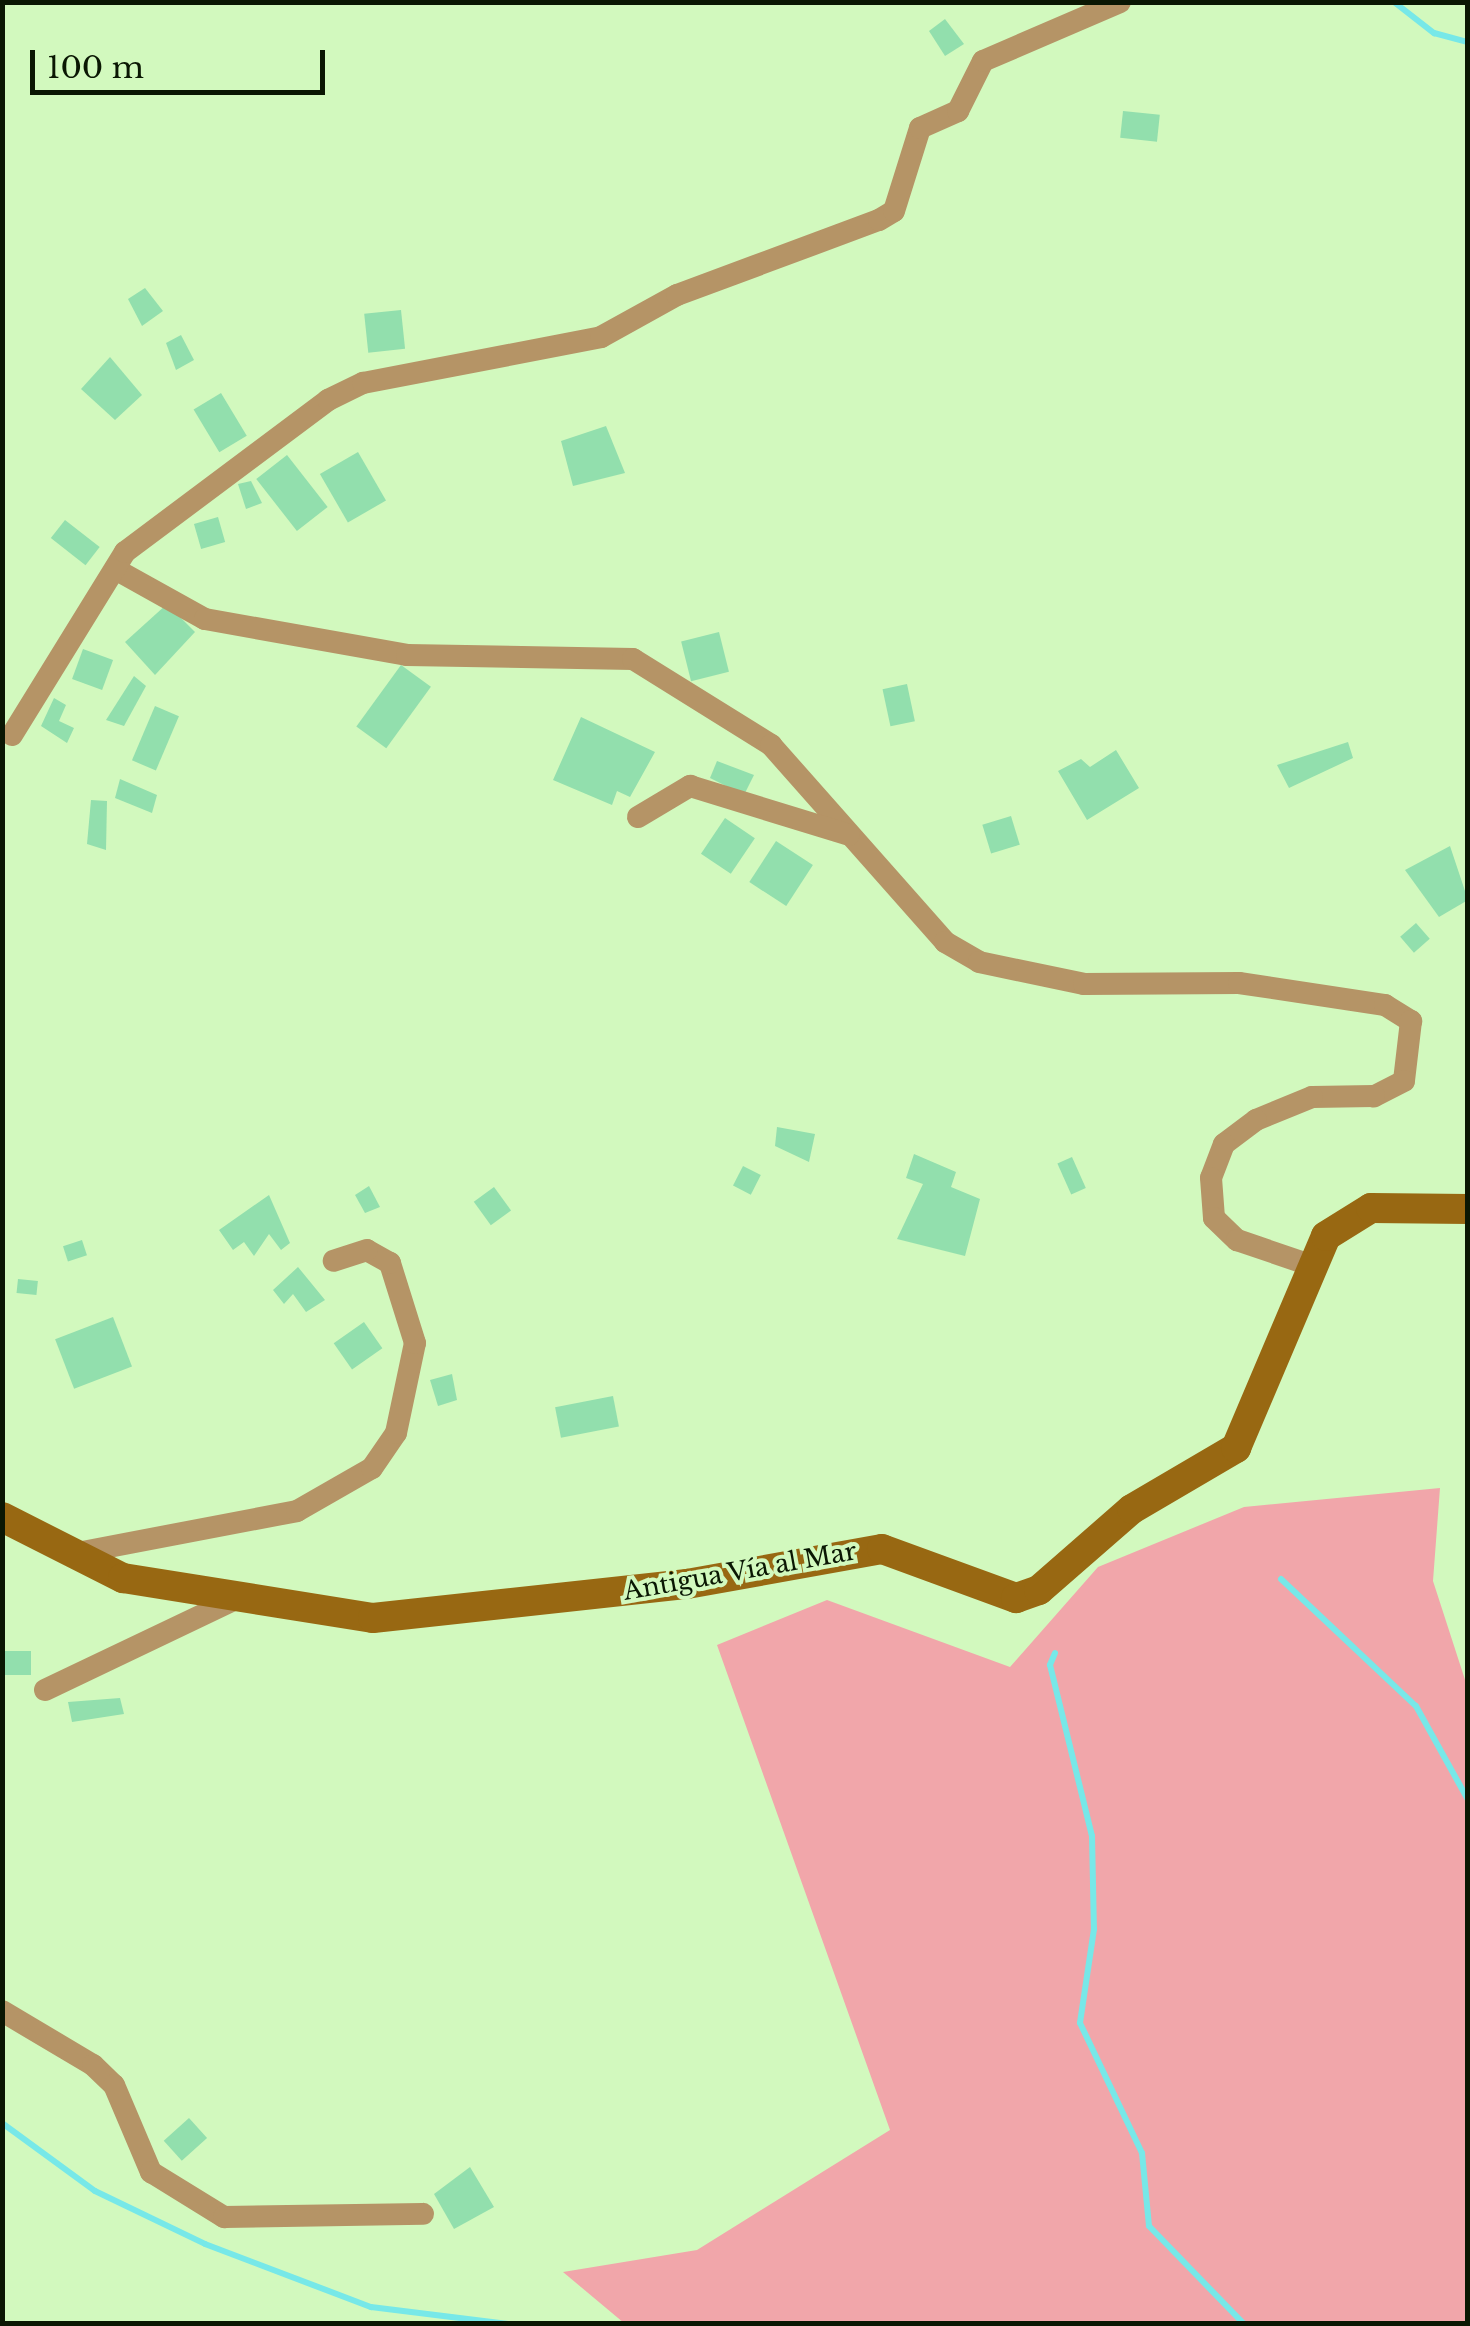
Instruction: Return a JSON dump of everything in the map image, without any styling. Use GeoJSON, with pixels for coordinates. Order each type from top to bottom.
{"type":"FeatureCollection","features":[{"type":"Feature","properties":{"kind":"main road","name":"Antigua Vía al Mar"},"geometry":{"type":"LineString","coordinates":[[2,1516],[65,1555],[123,1578],[250,1593],[330,1612],[425,1618],[882,1549],[1016,1598],[1039,1590],[1132,1509],[1236,1448],[1260,1412],[1306,1264],[1326,1236],[1371,1208],[1468,1210]]}},
{"type":"Feature","properties":{"kind":"street"},"geometry":{"type":"LineString","coordinates":[[12,735],[115,569],[187,505],[363,383],[600,337],[677,295],[879,220],[894,211],[920,128],[958,111],[982,61],[1120,2]]}},
{"type":"Feature","properties":{"kind":"street"},"geometry":{"type":"LineString","coordinates":[[115,569],[205,619],[406,655],[633,659],[770,744],[946,942],[979,962],[1084,984],[1239,983],[1386,1005],[1410,1021],[1404,1082],[1374,1096],[1312,1097],[1224,1144],[1212,1178],[1214,1218],[1238,1240],[1306,1264]]}},
{"type":"Feature","properties":{"kind":"street"},"geometry":{"type":"LineString","coordinates":[[638,816],[690,786],[852,836]]}},
{"type":"Feature","properties":{"kind":"street"},"geometry":{"type":"LineString","coordinates":[[65,1555],[297,1511],[372,1468],[396,1433],[415,1343],[390,1262],[367,1250],[334,1261]]}},
{"type":"Feature","properties":{"kind":"street"},"geometry":{"type":"LineString","coordinates":[[45,1690],[250,1593]]}},
{"type":"Feature","properties":{"kind":"street"},"geometry":{"type":"LineString","coordinates":[[2,2012],[93,2065],[114,2085],[151,2172],[224,2217],[423,2214]]}},
{"type":"Feature","properties":{"kind":"shaded area"},"geometry":{"type":"Polygon","coordinates":[[[1440,1488],[1433,1581],[1468,1689],[1467,2323],[624,2323],[563,2272],[697,2250],[890,2130],[717,1645],[827,1600],[1010,1667],[1098,1567],[1244,1507],[1440,1488]]]}},
{"type":"Feature","properties":{"kind":"building"},"geometry":{"type":"Polygon","coordinates":[[[945,19],[964,44],[945,56],[929,31],[945,19]]]}},
{"type":"Feature","properties":{"kind":"building"},"geometry":{"type":"Polygon","coordinates":[[[1123,111],[1160,115],[1157,142],[1120,138],[1123,111]]]}},
{"type":"Feature","properties":{"kind":"building"},"geometry":{"type":"Polygon","coordinates":[[[145,288],[163,311],[142,326],[128,299],[145,288]]]}},
{"type":"Feature","properties":{"kind":"building"},"geometry":{"type":"Polygon","coordinates":[[[401,310],[405,349],[368,353],[364,314],[401,310]]]}},
{"type":"Feature","properties":{"kind":"building"},"geometry":{"type":"Polygon","coordinates":[[[181,335],[194,360],[176,370],[166,343],[181,335]]]}},
{"type":"Feature","properties":{"kind":"building"},"geometry":{"type":"Polygon","coordinates":[[[110,357],[142,395],[115,420],[81,389],[110,357]]]}},
{"type":"Feature","properties":{"kind":"building"},"geometry":{"type":"Polygon","coordinates":[[[221,393],[247,436],[219,452],[194,409],[221,393]]]}},
{"type":"Feature","properties":{"kind":"building"},"geometry":{"type":"Polygon","coordinates":[[[606,426],[625,473],[573,486],[561,441],[606,426]]]}},
{"type":"Feature","properties":{"kind":"building"},"geometry":{"type":"Polygon","coordinates":[[[358,452],[386,500],[348,522],[320,474],[358,452]]]}},
{"type":"Feature","properties":{"kind":"building"},"geometry":{"type":"Polygon","coordinates":[[[287,455],[328,507],[297,531],[256,479],[287,455]]]}},
{"type":"Feature","properties":{"kind":"building"},"geometry":{"type":"Polygon","coordinates":[[[251,481],[262,503],[246,509],[238,484],[251,481]]]}},
{"type":"Feature","properties":{"kind":"building"},"geometry":{"type":"Polygon","coordinates":[[[218,517],[225,542],[201,549],[194,524],[218,517]]]}},
{"type":"Feature","properties":{"kind":"building"},"geometry":{"type":"Polygon","coordinates":[[[65,520],[100,547],[86,565],[51,538],[65,520]]]}},
{"type":"Feature","properties":{"kind":"building"},"geometry":{"type":"Polygon","coordinates":[[[167,604],[195,632],[155,675],[125,642],[167,604]]]}},
{"type":"Feature","properties":{"kind":"building"},"geometry":{"type":"Polygon","coordinates":[[[719,632],[729,672],[691,681],[681,641],[719,632]]]}},
{"type":"Feature","properties":{"kind":"building"},"geometry":{"type":"Polygon","coordinates":[[[83,649],[113,660],[102,690],[72,679],[83,649]]]}},
{"type":"Feature","properties":{"kind":"building"},"geometry":{"type":"Polygon","coordinates":[[[401,665],[431,687],[386,748],[356,726],[401,665]]]}},
{"type":"Feature","properties":{"kind":"building"},"geometry":{"type":"Polygon","coordinates":[[[134,676],[146,686],[124,726],[106,720],[134,676]]]}},
{"type":"Feature","properties":{"kind":"building"},"geometry":{"type":"Polygon","coordinates":[[[907,684],[915,721],[890,726],[883,689],[907,684]]]}},
{"type":"Feature","properties":{"kind":"building"},"geometry":{"type":"Polygon","coordinates":[[[54,698],[66,705],[59,721],[74,728],[67,743],[41,726],[54,698]]]}},
{"type":"Feature","properties":{"kind":"building"},"geometry":{"type":"Polygon","coordinates":[[[155,706],[179,716],[156,770],[132,760],[155,706]]]}},
{"type":"Feature","properties":{"kind":"building"},"geometry":{"type":"Polygon","coordinates":[[[581,717],[655,752],[630,797],[617,791],[612,805],[553,780],[581,717]]]}},
{"type":"Feature","properties":{"kind":"building"},"geometry":{"type":"Polygon","coordinates":[[[1348,742],[1353,758],[1289,788],[1277,765],[1348,742]]]}},
{"type":"Feature","properties":{"kind":"building"},"geometry":{"type":"Polygon","coordinates":[[[1116,750],[1139,788],[1087,820],[1058,771],[1081,759],[1090,767],[1116,750]]]}},
{"type":"Feature","properties":{"kind":"building"},"geometry":{"type":"Polygon","coordinates":[[[717,761],[754,775],[744,795],[710,778],[717,761]]]}},
{"type":"Feature","properties":{"kind":"building"},"geometry":{"type":"Polygon","coordinates":[[[120,779],[157,795],[152,813],[115,798],[120,779]]]}},
{"type":"Feature","properties":{"kind":"building"},"geometry":{"type":"Polygon","coordinates":[[[91,800],[107,801],[106,850],[87,844],[91,800]]]}},
{"type":"Feature","properties":{"kind":"building"},"geometry":{"type":"Polygon","coordinates":[[[1011,816],[1020,845],[991,853],[982,825],[1011,816]]]}},
{"type":"Feature","properties":{"kind":"building"},"geometry":{"type":"Polygon","coordinates":[[[725,818],[755,838],[731,874],[701,854],[725,818]]]}},
{"type":"Feature","properties":{"kind":"building"},"geometry":{"type":"Polygon","coordinates":[[[776,841],[813,865],[786,906],[749,882],[776,841]]]}},
{"type":"Feature","properties":{"kind":"building"},"geometry":{"type":"Polygon","coordinates":[[[1450,846],[1468,900],[1439,917],[1405,870],[1450,846]]]}},
{"type":"Feature","properties":{"kind":"building"},"geometry":{"type":"Polygon","coordinates":[[[1416,923],[1430,939],[1414,953],[1400,937],[1416,923]]]}},
{"type":"Feature","properties":{"kind":"building"},"geometry":{"type":"Polygon","coordinates":[[[777,1127],[815,1134],[809,1162],[775,1146],[777,1127]]]}},
{"type":"Feature","properties":{"kind":"building"},"geometry":{"type":"Polygon","coordinates":[[[914,1154],[956,1172],[951,1187],[980,1199],[965,1256],[897,1239],[923,1184],[906,1178],[914,1154]]]}},
{"type":"Feature","properties":{"kind":"building"},"geometry":{"type":"Polygon","coordinates":[[[1072,1157],[1086,1188],[1071,1195],[1057,1164],[1072,1157]]]}},
{"type":"Feature","properties":{"kind":"building"},"geometry":{"type":"Polygon","coordinates":[[[743,1166],[761,1175],[751,1195],[733,1186],[743,1166]]]}},
{"type":"Feature","properties":{"kind":"building"},"geometry":{"type":"Polygon","coordinates":[[[369,1186],[380,1207],[365,1213],[355,1195],[369,1186]]]}},
{"type":"Feature","properties":{"kind":"building"},"geometry":{"type":"Polygon","coordinates":[[[494,1187],[511,1210],[491,1225],[474,1202],[494,1187]]]}},
{"type":"Feature","properties":{"kind":"building"},"geometry":{"type":"Polygon","coordinates":[[[269,1195],[290,1243],[281,1250],[269,1234],[254,1256],[244,1242],[233,1250],[219,1230],[269,1195]]]}},
{"type":"Feature","properties":{"kind":"building"},"geometry":{"type":"Polygon","coordinates":[[[82,1240],[87,1255],[68,1261],[63,1246],[82,1240]]]}},
{"type":"Feature","properties":{"kind":"building"},"geometry":{"type":"Polygon","coordinates":[[[298,1267],[325,1300],[306,1312],[293,1294],[284,1304],[273,1290],[298,1267]]]}},
{"type":"Feature","properties":{"kind":"building"},"geometry":{"type":"Polygon","coordinates":[[[18,1279],[38,1281],[36,1295],[17,1293],[18,1279]]]}},
{"type":"Feature","properties":{"kind":"building"},"geometry":{"type":"Polygon","coordinates":[[[113,1317],[132,1366],[74,1389],[55,1339],[113,1317]]]}},
{"type":"Feature","properties":{"kind":"building"},"geometry":{"type":"Polygon","coordinates":[[[364,1322],[382,1348],[352,1369],[334,1343],[364,1322]]]}},
{"type":"Feature","properties":{"kind":"building"},"geometry":{"type":"Polygon","coordinates":[[[452,1374],[457,1400],[438,1406],[430,1380],[452,1374]]]}},
{"type":"Feature","properties":{"kind":"building"},"geometry":{"type":"Polygon","coordinates":[[[613,1396],[619,1426],[561,1438],[555,1407],[613,1396]]]}},
{"type":"Feature","properties":{"kind":"building"},"geometry":{"type":"Polygon","coordinates":[[[2,1651],[31,1651],[31,1675],[2,1675],[2,1651]]]}},
{"type":"Feature","properties":{"kind":"building"},"geometry":{"type":"Polygon","coordinates":[[[120,1698],[124,1714],[72,1722],[68,1702],[120,1698]]]}},
{"type":"Feature","properties":{"kind":"building"},"geometry":{"type":"Polygon","coordinates":[[[189,2118],[207,2138],[182,2161],[164,2141],[189,2118]]]}},
{"type":"Feature","properties":{"kind":"building"},"geometry":{"type":"Polygon","coordinates":[[[470,2167],[494,2207],[454,2229],[434,2194],[470,2167]]]}},
{"type":"Feature","properties":{"kind":"waterway"},"geometry":{"type":"LineString","coordinates":[[1394,2],[1434,33],[1468,42]]}},
{"type":"Feature","properties":{"kind":"waterway"},"geometry":{"type":"LineString","coordinates":[[1281,1579],[1416,1706],[1468,1800]]}},
{"type":"Feature","properties":{"kind":"waterway"},"geometry":{"type":"LineString","coordinates":[[1055,1653],[1050,1665],[1092,1836],[1094,1929],[1080,2023],[1142,2153],[1149,2226],[1244,2324]]}},
{"type":"Feature","properties":{"kind":"waterway"},"geometry":{"type":"LineString","coordinates":[[2,2123],[95,2191],[205,2244],[371,2307],[508,2324]]}}]}
